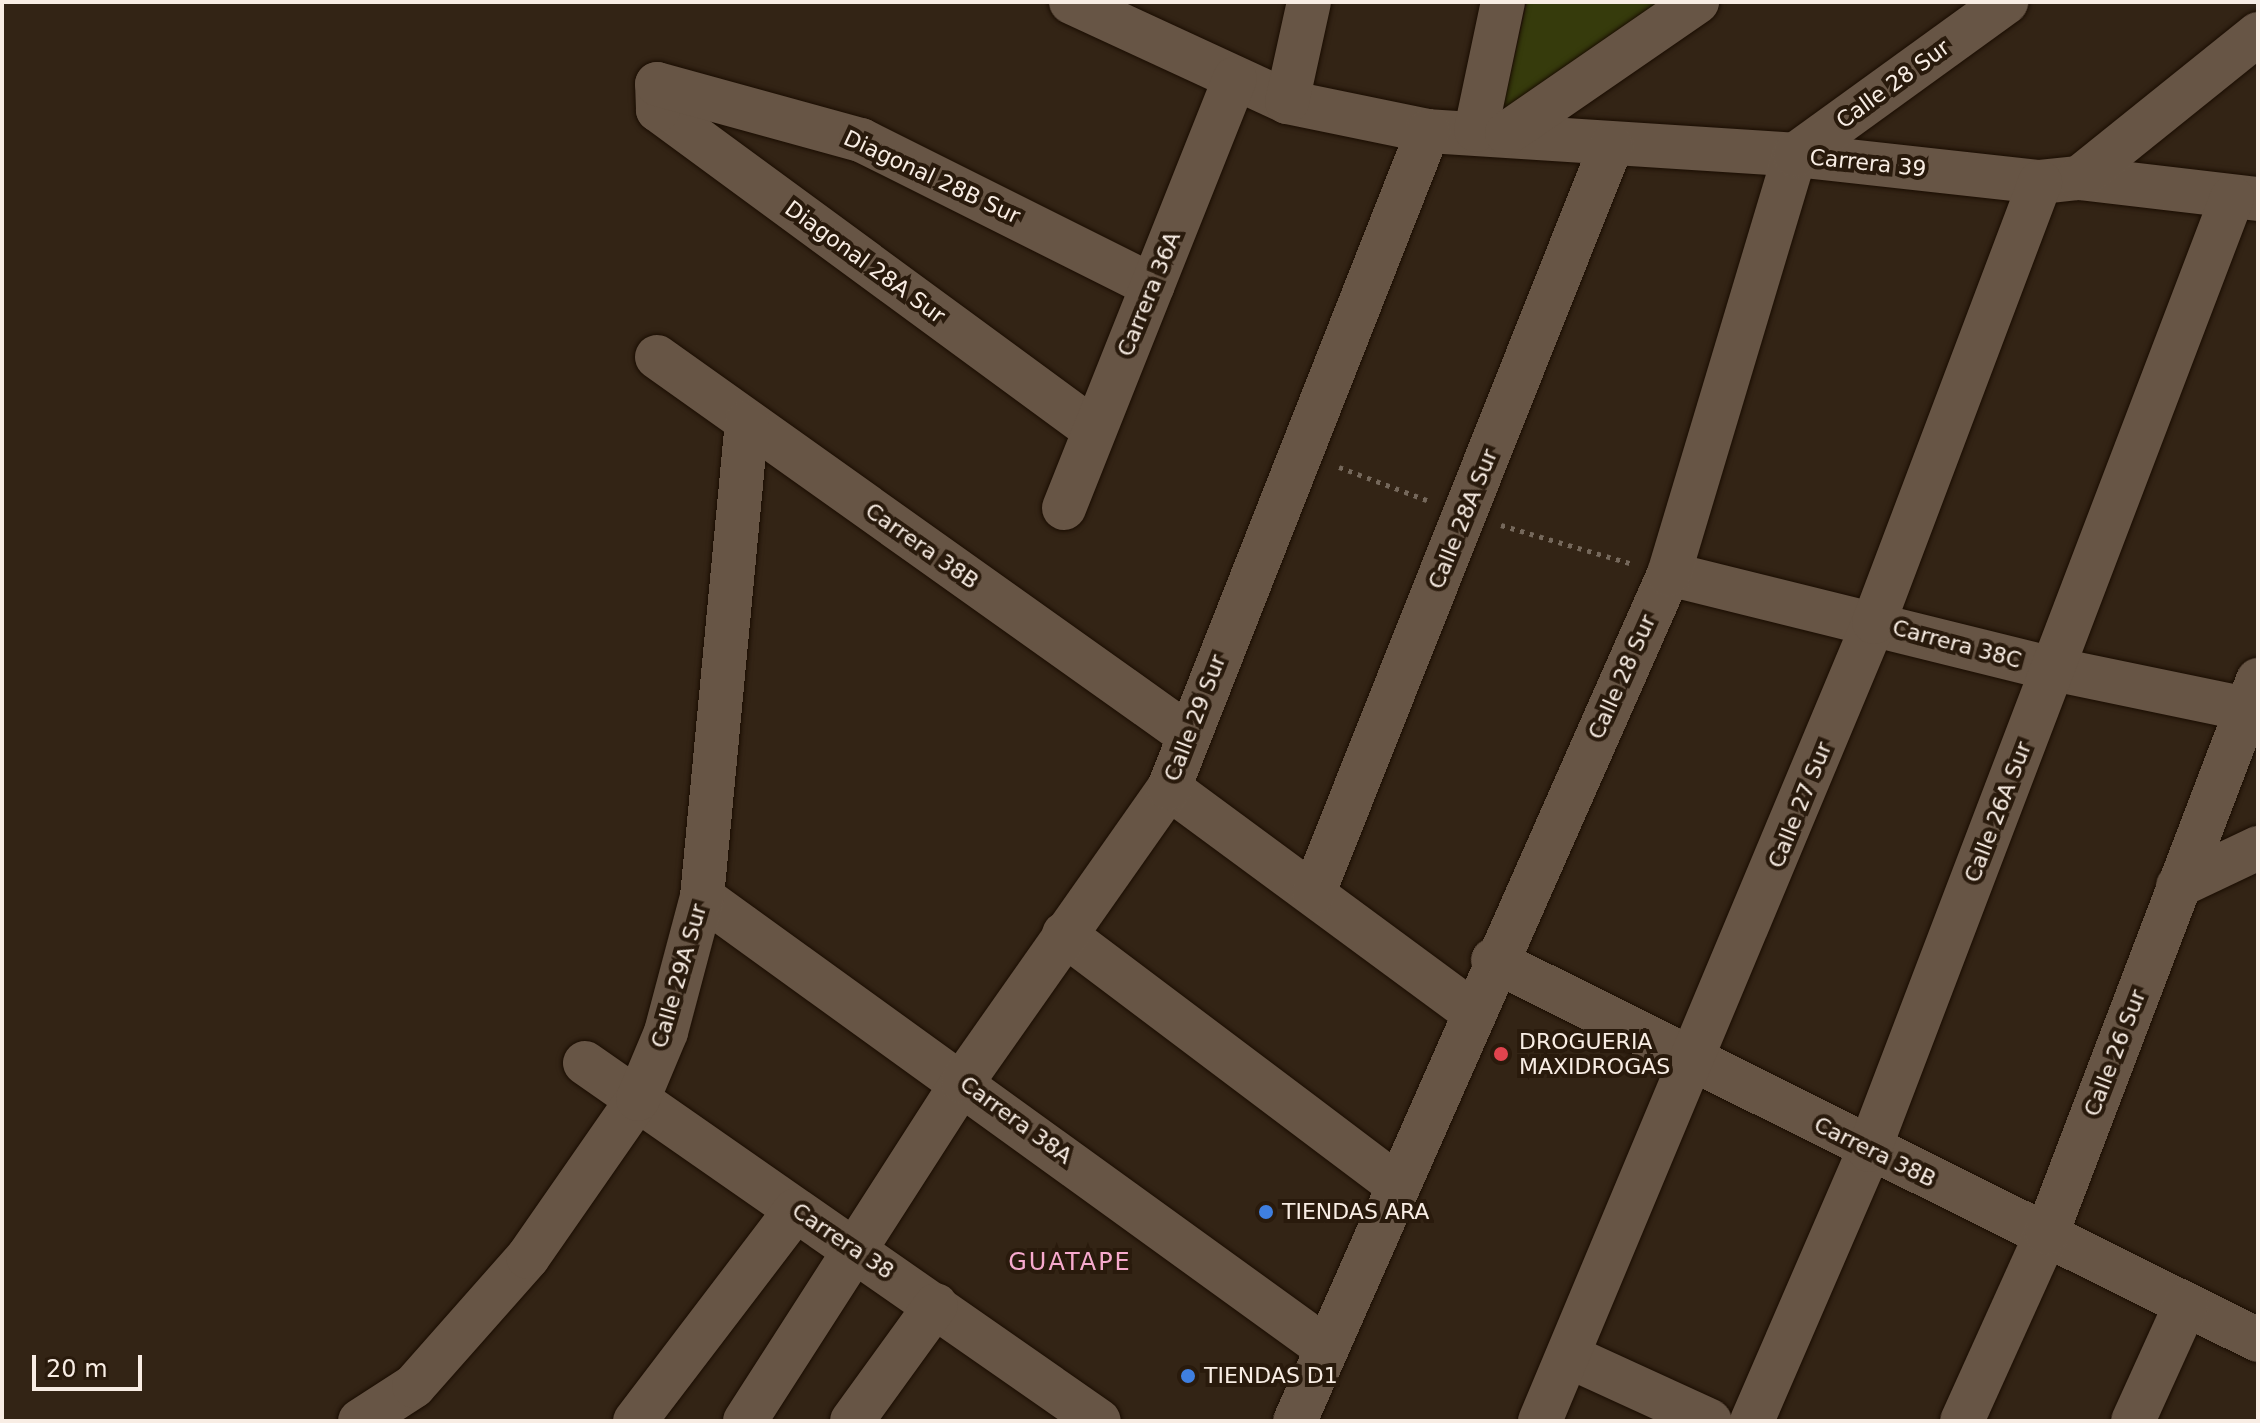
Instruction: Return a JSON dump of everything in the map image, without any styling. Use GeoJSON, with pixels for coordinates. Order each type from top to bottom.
{"type":"FeatureCollection","features":[{"type":"Feature","properties":{"kind":"street","name":"Carrera 39"},"geometry":{"type":"LineString","coordinates":[[1071,2],[1117,14],[1235,79],[1287,102],[1428,131],[1491,131],[1611,146],[1795,155],[2245,199]]}},
{"type":"Feature","properties":{"kind":"street"},"geometry":{"type":"LineString","coordinates":[[1287,102],[1309,2]]}},
{"type":"Feature","properties":{"kind":"street"},"geometry":{"type":"LineString","coordinates":[[1491,131],[1503,2]]}},
{"type":"Feature","properties":{"kind":"street"},"geometry":{"type":"LineString","coordinates":[[1491,131],[1697,2]]}},
{"type":"Feature","properties":{"kind":"street","name":"Calle 28 Sur"},"geometry":{"type":"LineString","coordinates":[[1295,1421],[1474,1013],[1493,960],[1669,574],[1795,155],[2006,2]]}},
{"type":"Feature","properties":{"kind":"street"},"geometry":{"type":"LineString","coordinates":[[2059,180],[2258,34]]}},
{"type":"Feature","properties":{"kind":"street","name":"Carrera 36A"},"geometry":{"type":"LineString","coordinates":[[1064,508],[1235,79]]}},
{"type":"Feature","properties":{"kind":"street","name":"Diagonal 28B Sur"},"geometry":{"type":"LineString","coordinates":[[657,84],[861,140],[1153,286]]}},
{"type":"Feature","properties":{"kind":"street","name":"Diagonal 28A Sur"},"geometry":{"type":"LineString","coordinates":[[657,84],[658,110],[1094,430]]}},
{"type":"Feature","properties":{"kind":"street","name":"Calle 29 Sur"},"geometry":{"type":"LineString","coordinates":[[745,1421],[963,1081],[1169,788],[1187,734],[1428,131]]}},
{"type":"Feature","properties":{"kind":"street","name":"Calle 28A Sur"},"geometry":{"type":"LineString","coordinates":[[1314,892],[1611,146]]}},
{"type":"Feature","properties":{"kind":"street","name":"Calle 27 Sur"},"geometry":{"type":"LineString","coordinates":[[1540,1421],[1695,1063],[1874,622],[2059,180]]}},
{"type":"Feature","properties":{"kind":"street","name":"Calle 26A Sur"},"geometry":{"type":"LineString","coordinates":[[1752,1421],[1869,1150],[2053,669],[2245,199]]}},
{"type":"Feature","properties":{"kind":"street","name":"Carrera 38B"},"geometry":{"type":"LineString","coordinates":[[657,357],[1187,734]]}},
{"type":"Feature","properties":{"kind":"street","name":"Calle 29A Sur"},"geometry":{"type":"LineString","coordinates":[[360,1421],[414,1386],[528,1257],[638,1099],[666,1032],[702,897],[747,422]]}},
{"type":"Feature","properties":{"kind":"street","name":"Carrera 38C"},"geometry":{"type":"LineString","coordinates":[[1669,574],[1874,622],[2053,669],[2252,694]]}},
{"type":"Feature","properties":{"kind":"street","name":"Calle 26 Sur"},"geometry":{"type":"LineString","coordinates":[[1962,1421],[2047,1233],[2252,694]]}},
{"type":"Feature","properties":{"kind":"street"},"geometry":{"type":"LineString","coordinates":[[1169,788],[1474,1013]]}},
{"type":"Feature","properties":{"kind":"street"},"geometry":{"type":"LineString","coordinates":[[2178,886],[2258,848]]}},
{"type":"Feature","properties":{"kind":"street","name":"Carrera 38A"},"geometry":{"type":"LineString","coordinates":[[702,897],[963,1081],[1326,1348]]}},
{"type":"Feature","properties":{"kind":"street"},"geometry":{"type":"LineString","coordinates":[[1064,934],[1397,1185]]}},
{"type":"Feature","properties":{"kind":"street","name":"Carrera 38B"},"geometry":{"type":"LineString","coordinates":[[1493,960],[1869,1150],[2047,1233],[2258,1340]]}},
{"type":"Feature","properties":{"kind":"street","name":"Carrera 38"},"geometry":{"type":"LineString","coordinates":[[585,1063],[936,1305],[1085,1417]]}},
{"type":"Feature","properties":{"kind":"street"},"geometry":{"type":"LineString","coordinates":[[635,1421],[796,1210]]}},
{"type":"Feature","properties":{"kind":"street"},"geometry":{"type":"LineString","coordinates":[[2133,1421],[2186,1304]]}},
{"type":"Feature","properties":{"kind":"street"},"geometry":{"type":"LineString","coordinates":[[852,1421],[936,1305]]}},
{"type":"Feature","properties":{"kind":"street"},"geometry":{"type":"LineString","coordinates":[[1568,1356],[1710,1421]]}},
{"type":"Feature","properties":{"kind":"green space"},"geometry":{"type":"Polygon","coordinates":[[[1527,2],[1664,2],[1502,112],[1527,2]]]}},
{"type":"Feature","properties":{"kind":"place","name":"DROGUERIA MAXIDROGAS"},"geometry":{"type":"Point","coordinates":[1501,1054]}},
{"type":"Feature","properties":{"kind":"place","name":"TIENDAS ARA"},"geometry":{"type":"Point","coordinates":[1266,1212]}},
{"type":"Feature","properties":{"kind":"place","name":"TIENDAS D1"},"geometry":{"type":"Point","coordinates":[1188,1376]}},
{"type":"Feature","properties":{"kind":"district","name":"GUATAPE"},"geometry":{"type":"Point","coordinates":[1070,1263]}}]}
